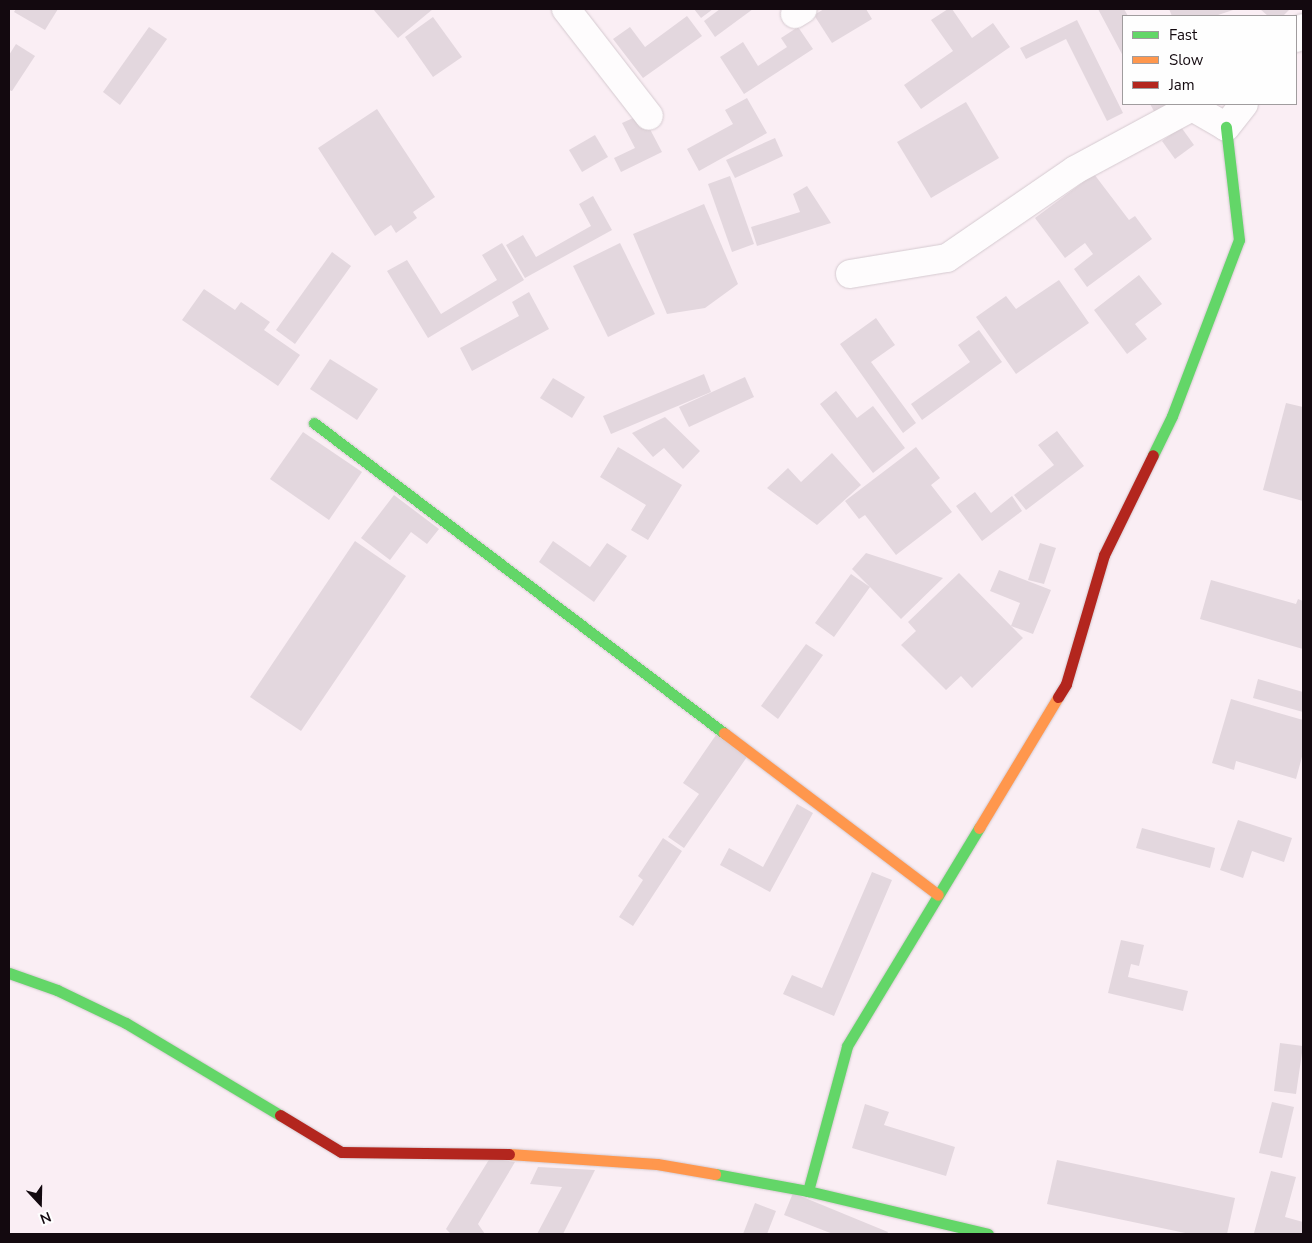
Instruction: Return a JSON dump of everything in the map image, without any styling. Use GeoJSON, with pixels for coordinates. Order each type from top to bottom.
{"type":"FeatureCollection","features":[{"type":"Feature","properties":{"kind":"street"},"geometry":{"type":"LineString","coordinates":[[566,9],[649,116]]}},
{"type":"Feature","properties":{"kind":"street"},"geometry":{"type":"LineString","coordinates":[[808,1191],[847,1046],[1066,684],[1104,555],[1172,416],[1239,240],[1226,127],[1243,105]]}},
{"type":"Feature","properties":{"kind":"street"},"geometry":{"type":"LineString","coordinates":[[850,274],[947,258],[1074,170],[1192,107],[1226,127]]}},
{"type":"Feature","properties":{"kind":"street"},"geometry":{"type":"LineString","coordinates":[[314,423],[938,895]]}},
{"type":"Feature","properties":{"kind":"street"},"geometry":{"type":"LineString","coordinates":[[9,973],[58,990],[126,1024],[342,1152],[520,1154],[657,1164],[808,1191],[988,1234]]}},
{"type":"Feature","properties":{"kind":"building"},"geometry":{"type":"Polygon","coordinates":[[[16,9],[58,9],[45,30],[14,12],[16,9]]]}},
{"type":"Feature","properties":{"kind":"building"},"geometry":{"type":"Polygon","coordinates":[[[373,9],[433,9],[398,38],[373,9]]]}},
{"type":"Feature","properties":{"kind":"building"},"geometry":{"type":"Polygon","coordinates":[[[694,9],[713,9],[701,18],[694,9]]]}},
{"type":"Feature","properties":{"kind":"building"},"geometry":{"type":"Polygon","coordinates":[[[720,9],[753,9],[715,37],[704,21],[720,9]]]}},
{"type":"Feature","properties":{"kind":"building"},"geometry":{"type":"Polygon","coordinates":[[[824,9],[866,9],[872,19],[832,43],[814,15],[824,9]]]}},
{"type":"Feature","properties":{"kind":"building"},"geometry":{"type":"Polygon","coordinates":[[[948,9],[952,9],[972,38],[993,23],[1010,47],[921,109],[904,85],[953,51],[931,20],[948,9]]]}},
{"type":"Feature","properties":{"kind":"building"},"geometry":{"type":"Polygon","coordinates":[[[1098,9],[1124,9],[1127,15],[1122,15],[1122,54],[1098,9]]]}},
{"type":"Feature","properties":{"kind":"building"},"geometry":{"type":"Polygon","coordinates":[[[1169,9],[1236,9],[1218,15],[1172,15],[1169,9]]]}},
{"type":"Feature","properties":{"kind":"building"},"geometry":{"type":"Polygon","coordinates":[[[1260,9],[1290,9],[1284,15],[1267,15],[1260,9]]]}},
{"type":"Feature","properties":{"kind":"building"},"geometry":{"type":"Polygon","coordinates":[[[687,16],[702,36],[643,78],[613,39],[630,27],[645,47],[687,16]]]}},
{"type":"Feature","properties":{"kind":"building"},"geometry":{"type":"Polygon","coordinates":[[[433,17],[462,57],[433,77],[405,37],[433,17]]]}},
{"type":"Feature","properties":{"kind":"building"},"geometry":{"type":"Polygon","coordinates":[[[1077,20],[1123,113],[1107,121],[1066,39],[1026,59],[1020,48],[1077,20]]]}},
{"type":"Feature","properties":{"kind":"building"},"geometry":{"type":"Polygon","coordinates":[[[149,27],[167,39],[120,105],[103,92],[149,27]]]}},
{"type":"Feature","properties":{"kind":"building"},"geometry":{"type":"Polygon","coordinates":[[[798,27],[813,49],[744,94],[720,57],[743,42],[758,66],[787,47],[781,38],[798,27]]]}},
{"type":"Feature","properties":{"kind":"building"},"geometry":{"type":"Polygon","coordinates":[[[16,44],[35,56],[12,91],[9,90],[9,55],[16,44]]]}},
{"type":"Feature","properties":{"kind":"building"},"geometry":{"type":"Polygon","coordinates":[[[747,98],[767,133],[699,171],[687,149],[733,124],[725,110],[747,98]]]}},
{"type":"Feature","properties":{"kind":"building"},"geometry":{"type":"Polygon","coordinates":[[[966,102],[999,158],[931,198],[897,142],[966,102]]]}},
{"type":"Feature","properties":{"kind":"building"},"geometry":{"type":"Polygon","coordinates":[[[1151,105],[1171,105],[1155,113],[1151,105]]]}},
{"type":"Feature","properties":{"kind":"building"},"geometry":{"type":"Polygon","coordinates":[[[377,109],[435,197],[413,212],[417,218],[396,233],[391,225],[375,236],[318,148],[377,109]]]}},
{"type":"Feature","properties":{"kind":"building"},"geometry":{"type":"Polygon","coordinates":[[[642,114],[662,152],[621,172],[614,158],[635,148],[622,123],[642,114]]]}},
{"type":"Feature","properties":{"kind":"building"},"geometry":{"type":"Polygon","coordinates":[[[1181,127],[1194,145],[1175,159],[1162,141],[1181,127]]]}},
{"type":"Feature","properties":{"kind":"building"},"geometry":{"type":"Polygon","coordinates":[[[595,135],[608,157],[582,172],[569,150],[595,135]]]}},
{"type":"Feature","properties":{"kind":"building"},"geometry":{"type":"Polygon","coordinates":[[[775,138],[783,156],[735,178],[726,160],[775,138]]]}},
{"type":"Feature","properties":{"kind":"building"},"geometry":{"type":"Polygon","coordinates":[[[1094,174],[1129,220],[1135,216],[1152,239],[1087,287],[1074,269],[1093,254],[1085,243],[1065,258],[1035,218],[1094,174]]]}},
{"type":"Feature","properties":{"kind":"building"},"geometry":{"type":"Polygon","coordinates":[[[730,176],[754,244],[732,252],[708,184],[730,176]]]}},
{"type":"Feature","properties":{"kind":"building"},"geometry":{"type":"Polygon","coordinates":[[[807,186],[831,223],[757,246],[751,227],[800,212],[793,194],[807,186]]]}},
{"type":"Feature","properties":{"kind":"building"},"geometry":{"type":"Polygon","coordinates":[[[593,196],[612,230],[525,278],[506,245],[523,235],[536,257],[591,226],[579,204],[593,196]]]}},
{"type":"Feature","properties":{"kind":"building"},"geometry":{"type":"Polygon","coordinates":[[[704,204],[738,284],[705,308],[667,314],[633,234],[704,204]]]}},
{"type":"Feature","properties":{"kind":"building"},"geometry":{"type":"Polygon","coordinates":[[[502,243],[524,280],[428,338],[387,271],[407,260],[441,314],[497,280],[482,255],[502,243]]]}},
{"type":"Feature","properties":{"kind":"building"},"geometry":{"type":"Polygon","coordinates":[[[620,243],[655,314],[608,337],[573,266],[620,243]]]}},
{"type":"Feature","properties":{"kind":"building"},"geometry":{"type":"Polygon","coordinates":[[[332,252],[351,266],[295,344],[276,330],[332,252]]]}},
{"type":"Feature","properties":{"kind":"building"},"geometry":{"type":"Polygon","coordinates":[[[1139,275],[1162,304],[1135,324],[1147,339],[1127,354],[1094,310],[1139,275]]]}},
{"type":"Feature","properties":{"kind":"building"},"geometry":{"type":"Polygon","coordinates":[[[1059,280],[1089,323],[1016,374],[976,317],[1006,296],[1016,309],[1059,280]]]}},
{"type":"Feature","properties":{"kind":"building"},"geometry":{"type":"Polygon","coordinates":[[[204,289],[235,310],[241,302],[270,322],[264,330],[300,355],[278,386],[182,320],[204,289]]]}},
{"type":"Feature","properties":{"kind":"building"},"geometry":{"type":"Polygon","coordinates":[[[529,292],[549,329],[472,371],[460,348],[519,316],[512,302],[529,292]]]}},
{"type":"Feature","properties":{"kind":"building"},"geometry":{"type":"Polygon","coordinates":[[[876,318],[895,345],[871,362],[916,423],[903,433],[840,344],[876,318]]]}},
{"type":"Feature","properties":{"kind":"building"},"geometry":{"type":"Polygon","coordinates":[[[979,330],[1002,362],[922,420],[911,404],[970,362],[958,345],[979,330]]]}},
{"type":"Feature","properties":{"kind":"building"},"geometry":{"type":"Polygon","coordinates":[[[330,359],[378,389],[357,420],[310,389],[330,359]]]}},
{"type":"Feature","properties":{"kind":"building"},"geometry":{"type":"Polygon","coordinates":[[[704,374],[711,392],[611,434],[603,416],[704,374]]]}},
{"type":"Feature","properties":{"kind":"building"},"geometry":{"type":"Polygon","coordinates":[[[745,377],[754,397],[689,427],[679,407],[745,377]]]}},
{"type":"Feature","properties":{"kind":"building"},"geometry":{"type":"Polygon","coordinates":[[[553,378],[585,397],[572,418],[540,398],[553,378]]]}},
{"type":"Feature","properties":{"kind":"building"},"geometry":{"type":"Polygon","coordinates":[[[836,391],[857,418],[873,406],[905,448],[873,473],[820,404],[836,391]]]}},
{"type":"Feature","properties":{"kind":"building"},"geometry":{"type":"Polygon","coordinates":[[[1286,403],[1303,407],[1303,501],[1263,490],[1286,403]]]}},
{"type":"Feature","properties":{"kind":"building"},"geometry":{"type":"Polygon","coordinates":[[[665,417],[700,451],[683,469],[664,448],[653,457],[632,433],[665,417]]]}},
{"type":"Feature","properties":{"kind":"building"},"geometry":{"type":"Polygon","coordinates":[[[1057,431],[1084,466],[1026,510],[1014,495],[1054,465],[1038,445],[1057,431]]]}},
{"type":"Feature","properties":{"kind":"building"},"geometry":{"type":"Polygon","coordinates":[[[303,432],[362,472],[329,520],[270,479],[303,432]]]}},
{"type":"Feature","properties":{"kind":"building"},"geometry":{"type":"Polygon","coordinates":[[[618,447],[682,485],[648,540],[631,530],[646,505],[600,477],[618,447]]]}},
{"type":"Feature","properties":{"kind":"building"},"geometry":{"type":"Polygon","coordinates":[[[916,447],[940,478],[931,485],[952,512],[896,555],[865,515],[859,519],[845,501],[916,447]]]}},
{"type":"Feature","properties":{"kind":"building"},"geometry":{"type":"Polygon","coordinates":[[[832,453],[861,485],[817,525],[767,488],[788,468],[801,482],[832,453]]]}},
{"type":"Feature","properties":{"kind":"building"},"geometry":{"type":"Polygon","coordinates":[[[975,492],[991,513],[1012,496],[1022,511],[982,541],[956,506],[975,492]]]}},
{"type":"Feature","properties":{"kind":"building"},"geometry":{"type":"Polygon","coordinates":[[[394,495],[439,529],[427,544],[411,532],[390,560],[361,538],[394,495]]]}},
{"type":"Feature","properties":{"kind":"building"},"geometry":{"type":"Polygon","coordinates":[[[355,541],[406,576],[301,731],[250,697],[355,541]]]}},
{"type":"Feature","properties":{"kind":"building"},"geometry":{"type":"Polygon","coordinates":[[[553,541],[590,567],[607,543],[627,556],[594,602],[539,562],[553,541]]]}},
{"type":"Feature","properties":{"kind":"building"},"geometry":{"type":"Polygon","coordinates":[[[1040,543],[1056,548],[1044,584],[1028,580],[1040,543]]]}},
{"type":"Feature","properties":{"kind":"building"},"geometry":{"type":"Polygon","coordinates":[[[866,553],[943,578],[901,619],[852,569],[866,553]]]}},
{"type":"Feature","properties":{"kind":"building"},"geometry":{"type":"Polygon","coordinates":[[[999,570],[1051,590],[1033,634],[1011,626],[1020,603],[990,591],[999,570]]]}},
{"type":"Feature","properties":{"kind":"building"},"geometry":{"type":"Polygon","coordinates":[[[959,573],[1023,638],[972,688],[961,676],[946,690],[901,645],[916,631],[908,622],[959,573]]]}},
{"type":"Feature","properties":{"kind":"building"},"geometry":{"type":"Polygon","coordinates":[[[851,574],[870,587],[834,637],[815,623],[851,574]]]}},
{"type":"Feature","properties":{"kind":"building"},"geometry":{"type":"Polygon","coordinates":[[[1211,580],[1296,604],[1298,599],[1303,601],[1303,649],[1200,619],[1211,580]]]}},
{"type":"Feature","properties":{"kind":"building"},"geometry":{"type":"Polygon","coordinates":[[[806,644],[823,655],[778,719],[761,706],[806,644]]]}},
{"type":"Feature","properties":{"kind":"building"},"geometry":{"type":"Polygon","coordinates":[[[1258,679],[1303,692],[1303,712],[1253,698],[1258,679]]]}},
{"type":"Feature","properties":{"kind":"building"},"geometry":{"type":"Polygon","coordinates":[[[1231,699],[1303,720],[1303,753],[1296,779],[1236,761],[1234,770],[1212,763],[1231,699]]]}},
{"type":"Feature","properties":{"kind":"building"},"geometry":{"type":"Polygon","coordinates":[[[718,732],[749,754],[684,848],[668,837],[699,794],[683,783],[718,732]]]}},
{"type":"Feature","properties":{"kind":"building"},"geometry":{"type":"Polygon","coordinates":[[[797,804],[813,813],[770,892],[720,865],[729,848],[763,867],[797,804]]]}},
{"type":"Feature","properties":{"kind":"building"},"geometry":{"type":"Polygon","coordinates":[[[1238,820],[1292,838],[1284,862],[1252,851],[1243,878],[1220,870],[1238,820]]]}},
{"type":"Feature","properties":{"kind":"building"},"geometry":{"type":"Polygon","coordinates":[[[1142,828],[1215,848],[1210,868],[1136,848],[1142,828]]]}},
{"type":"Feature","properties":{"kind":"building"},"geometry":{"type":"Polygon","coordinates":[[[663,838],[682,851],[633,926],[619,917],[643,880],[638,876],[663,838]]]}},
{"type":"Feature","properties":{"kind":"building"},"geometry":{"type":"Polygon","coordinates":[[[872,872],[892,880],[834,1016],[783,994],[792,975],[822,988],[872,872]]]}},
{"type":"Feature","properties":{"kind":"building"},"geometry":{"type":"Polygon","coordinates":[[[1121,940],[1144,945],[1139,966],[1131,964],[1128,977],[1188,991],[1183,1011],[1108,993],[1121,940]]]}},
{"type":"Feature","properties":{"kind":"building"},"geometry":{"type":"Polygon","coordinates":[[[1280,1043],[1303,1046],[1296,1094],[1274,1091],[1280,1043]]]}},
{"type":"Feature","properties":{"kind":"building"},"geometry":{"type":"Polygon","coordinates":[[[1272,1102],[1294,1107],[1282,1158],[1259,1153],[1272,1102]]]}},
{"type":"Feature","properties":{"kind":"building"},"geometry":{"type":"Polygon","coordinates":[[[865,1104],[889,1112],[884,1125],[955,1147],[946,1176],[852,1148],[865,1104]]]}},
{"type":"Feature","properties":{"kind":"building"},"geometry":{"type":"Polygon","coordinates":[[[490,1158],[515,1162],[478,1224],[485,1234],[451,1234],[446,1229],[490,1158]]]}},
{"type":"Feature","properties":{"kind":"building"},"geometry":{"type":"Polygon","coordinates":[[[1057,1160],[1235,1198],[1227,1234],[1190,1234],[1047,1204],[1057,1160]]]}},
{"type":"Feature","properties":{"kind":"building"},"geometry":{"type":"Polygon","coordinates":[[[538,1167],[595,1170],[563,1234],[537,1234],[562,1187],[530,1184],[538,1167]]]}},
{"type":"Feature","properties":{"kind":"building"},"geometry":{"type":"Polygon","coordinates":[[[1271,1171],[1296,1177],[1285,1217],[1303,1222],[1303,1234],[1254,1233],[1271,1171]]]}},
{"type":"Feature","properties":{"kind":"building"},"geometry":{"type":"Polygon","coordinates":[[[793,1193],[888,1232],[887,1234],[833,1234],[784,1215],[793,1193]]]}},
{"type":"Feature","properties":{"kind":"building"},"geometry":{"type":"Polygon","coordinates":[[[755,1203],[776,1211],[767,1234],[743,1234],[755,1203]]]}},
{"type":"Feature","properties":{"kind":"traffic: fast"},"geometry":{"type":"LineString","coordinates":[[1153,455],[1172,416],[1239,240],[1226,127]]}},
{"type":"Feature","properties":{"kind":"traffic: fast"},"geometry":{"type":"LineString","coordinates":[[314,423],[724,733]]}},
{"type":"Feature","properties":{"kind":"traffic: fast"},"geometry":{"type":"LineString","coordinates":[[808,1191],[847,1046],[979,828]]}},
{"type":"Feature","properties":{"kind":"traffic: fast"},"geometry":{"type":"LineString","coordinates":[[9,973],[57,990],[126,1023],[280,1115]]}},
{"type":"Feature","properties":{"kind":"traffic: fast"},"geometry":{"type":"LineString","coordinates":[[715,1174],[808,1191],[988,1234]]}},
{"type":"Feature","properties":{"kind":"traffic: slow"},"geometry":{"type":"LineString","coordinates":[[979,828],[1058,697]]}},
{"type":"Feature","properties":{"kind":"traffic: slow"},"geometry":{"type":"LineString","coordinates":[[724,733],[938,895]]}},
{"type":"Feature","properties":{"kind":"traffic: slow"},"geometry":{"type":"LineString","coordinates":[[509,1154],[657,1164],[715,1174]]}},
{"type":"Feature","properties":{"kind":"traffic: jam"},"geometry":{"type":"LineString","coordinates":[[1058,697],[1066,684],[1104,555],[1153,455]]}},
{"type":"Feature","properties":{"kind":"traffic: jam"},"geometry":{"type":"LineString","coordinates":[[280,1115],[341,1152],[509,1154]]}}]}
